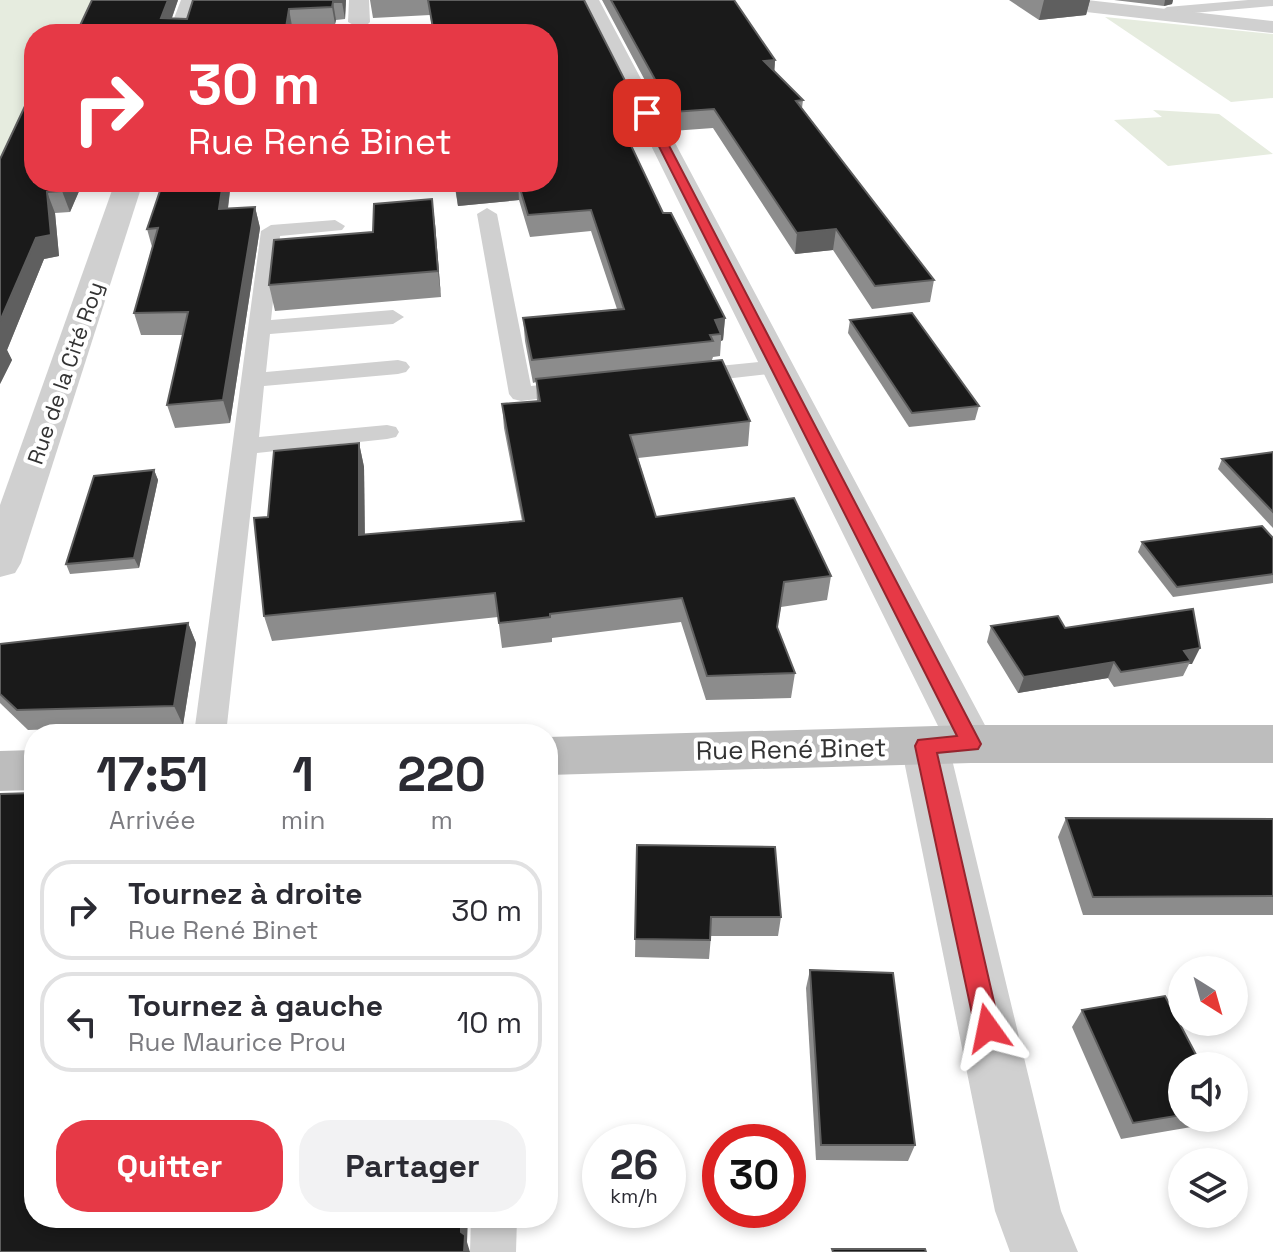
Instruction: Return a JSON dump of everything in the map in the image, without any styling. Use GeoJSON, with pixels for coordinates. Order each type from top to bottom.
{"type":"FeatureCollection","features":[{"type":"Feature","properties":{"kind":"street"},"geometry":{"type":"LineString","coordinates":[[183,24],[191,0]]}},
{"type":"Feature","properties":{"kind":"street"},"geometry":{"type":"LineString","coordinates":[[359,0],[359,22]]}},
{"type":"Feature","properties":{"kind":"street"},"geometry":{"type":"LineString","coordinates":[[589,0],[779,367],[948,745],[1028,1211],[1044,1252]]}},
{"type":"Feature","properties":{"kind":"street"},"geometry":{"type":"LineString","coordinates":[[1033,0],[1273,27]]}},
{"type":"Feature","properties":{"kind":"street","name":"Rue de la Cité Roy"},"geometry":{"type":"LineString","coordinates":[[0,563],[126,192]]}},
{"type":"Feature","properties":{"kind":"street","name":"Rue René Binet"},"geometry":{"type":"LineString","coordinates":[[558,756],[948,745],[1273,744]]}},
{"type":"Feature","properties":{"kind":"street"},"geometry":{"type":"LineString","coordinates":[[0,771],[24,770]]}},
{"type":"Feature","properties":{"kind":"lane"},"geometry":{"type":"LineString","coordinates":[[1162,15],[1167,11],[1273,2]]}},
{"type":"Feature","properties":{"kind":"lane"},"geometry":{"type":"LineString","coordinates":[[487,214],[521,394],[599,386]]}},
{"type":"Feature","properties":{"kind":"lane"},"geometry":{"type":"LineString","coordinates":[[211,724],[271,231],[335,226]]}},
{"type":"Feature","properties":{"kind":"lane"},"geometry":{"type":"LineString","coordinates":[[260,328],[393,317]]}},
{"type":"Feature","properties":{"kind":"lane"},"geometry":{"type":"LineString","coordinates":[[253,380],[398,367]]}},
{"type":"Feature","properties":{"kind":"lane"},"geometry":{"type":"LineString","coordinates":[[661,379],[779,367]]}},
{"type":"Feature","properties":{"kind":"lane"},"geometry":{"type":"LineString","coordinates":[[246,446],[387,432]]}},
{"type":"Feature","properties":{"kind":"lane"},"geometry":{"type":"LineString","coordinates":[[493,1252],[494,1228]]}},
{"type":"Feature","properties":{"kind":"shaded area"},"geometry":{"type":"Polygon","coordinates":[[[0,0],[93,0],[81,24],[24,24],[24,110],[0,157],[0,0]]]}},
{"type":"Feature","properties":{"kind":"shaded area"},"geometry":{"type":"Polygon","coordinates":[[[1105,17],[1273,34],[1273,98],[1231,102],[1105,17]]]}},
{"type":"Feature","properties":{"kind":"shaded area"},"geometry":{"type":"Polygon","coordinates":[[[1153,110],[1219,114],[1273,154],[1168,166],[1114,120],[1162,117],[1153,110]]]}},
{"type":"Feature","properties":{"kind":"building"},"geometry":{"type":"Polygon","coordinates":[[[92,0],[168,0],[161,18],[187,19],[193,0],[342,0],[333,2],[332,7],[289,9],[287,24],[81,24],[92,0]]]}},
{"type":"Feature","properties":{"kind":"building"},"geometry":{"type":"Polygon","coordinates":[[[428,0],[584,0],[642,114],[617,116],[663,213],[671,213],[725,318],[715,320],[721,334],[710,335],[713,341],[532,360],[523,318],[624,309],[591,210],[528,215],[521,192],[558,192],[558,24],[432,24],[428,0]]]}},
{"type":"Feature","properties":{"kind":"building"},"geometry":{"type":"Polygon","coordinates":[[[611,0],[734,0],[775,60],[764,61],[803,100],[796,101],[934,280],[875,286],[836,229],[797,233],[714,109],[673,112],[611,0]]]}},
{"type":"Feature","properties":{"kind":"building"},"geometry":{"type":"Polygon","coordinates":[[[24,108],[24,192],[47,192],[51,235],[36,238],[0,321],[0,159],[24,108]]]}},
{"type":"Feature","properties":{"kind":"building"},"geometry":{"type":"Polygon","coordinates":[[[160,192],[222,192],[219,209],[255,207],[223,400],[167,405],[188,312],[134,313],[158,228],[147,229],[160,192]]]}},
{"type":"Feature","properties":{"kind":"building"},"geometry":{"type":"Polygon","coordinates":[[[432,199],[438,271],[269,285],[274,240],[373,232],[374,204],[432,199]]]}},
{"type":"Feature","properties":{"kind":"building"},"geometry":{"type":"Polygon","coordinates":[[[912,313],[979,406],[912,413],[850,320],[912,313]]]}},
{"type":"Feature","properties":{"kind":"building"},"geometry":{"type":"Polygon","coordinates":[[[722,360],[750,421],[630,435],[656,517],[794,498],[831,576],[784,582],[777,627],[795,673],[707,676],[682,598],[499,623],[495,593],[264,616],[254,518],[268,517],[274,451],[359,443],[359,535],[524,521],[502,404],[540,401],[536,379],[722,360]]]}},
{"type":"Feature","properties":{"kind":"building"},"geometry":{"type":"Polygon","coordinates":[[[1273,452],[1273,512],[1222,459],[1273,452]]]}},
{"type":"Feature","properties":{"kind":"building"},"geometry":{"type":"Polygon","coordinates":[[[154,470],[134,558],[66,564],[94,476],[154,470]]]}},
{"type":"Feature","properties":{"kind":"building"},"geometry":{"type":"Polygon","coordinates":[[[1262,526],[1273,538],[1273,574],[1177,587],[1142,542],[1262,526]]]}},
{"type":"Feature","properties":{"kind":"building"},"geometry":{"type":"Polygon","coordinates":[[[1193,609],[1200,648],[1184,651],[1191,661],[1121,672],[1114,662],[1024,677],[991,626],[1058,616],[1065,628],[1193,609]]]}},
{"type":"Feature","properties":{"kind":"building"},"geometry":{"type":"Polygon","coordinates":[[[188,623],[174,706],[17,710],[0,694],[0,644],[188,623]]]}},
{"type":"Feature","properties":{"kind":"building"},"geometry":{"type":"Polygon","coordinates":[[[24,793],[24,1228],[461,1228],[465,1235],[464,1252],[0,1252],[0,794],[24,793]]]}},
{"type":"Feature","properties":{"kind":"building"},"geometry":{"type":"Polygon","coordinates":[[[1066,818],[1273,819],[1273,896],[1093,897],[1066,818]]]}},
{"type":"Feature","properties":{"kind":"building"},"geometry":{"type":"Polygon","coordinates":[[[637,845],[775,847],[781,917],[711,917],[710,940],[635,939],[637,845]]]}},
{"type":"Feature","properties":{"kind":"building"},"geometry":{"type":"Polygon","coordinates":[[[810,970],[893,973],[915,1145],[821,1145],[810,970]]]}},
{"type":"Feature","properties":{"kind":"building"},"geometry":{"type":"Polygon","coordinates":[[[1165,996],[1168,1002],[1168,1036],[1186,1036],[1195,1052],[1168,1052],[1168,1117],[1133,1123],[1082,1010],[1165,996]]]}},
{"type":"Feature","properties":{"kind":"building"},"geometry":{"type":"Polygon","coordinates":[[[832,1249],[925,1249],[926,1252],[833,1252],[832,1249]]]}},
{"type":"Feature","properties":{"kind":"route"},"geometry":{"type":"LineString","coordinates":[[647,113],[971,744],[925,746],[988,1028]]}}]}
